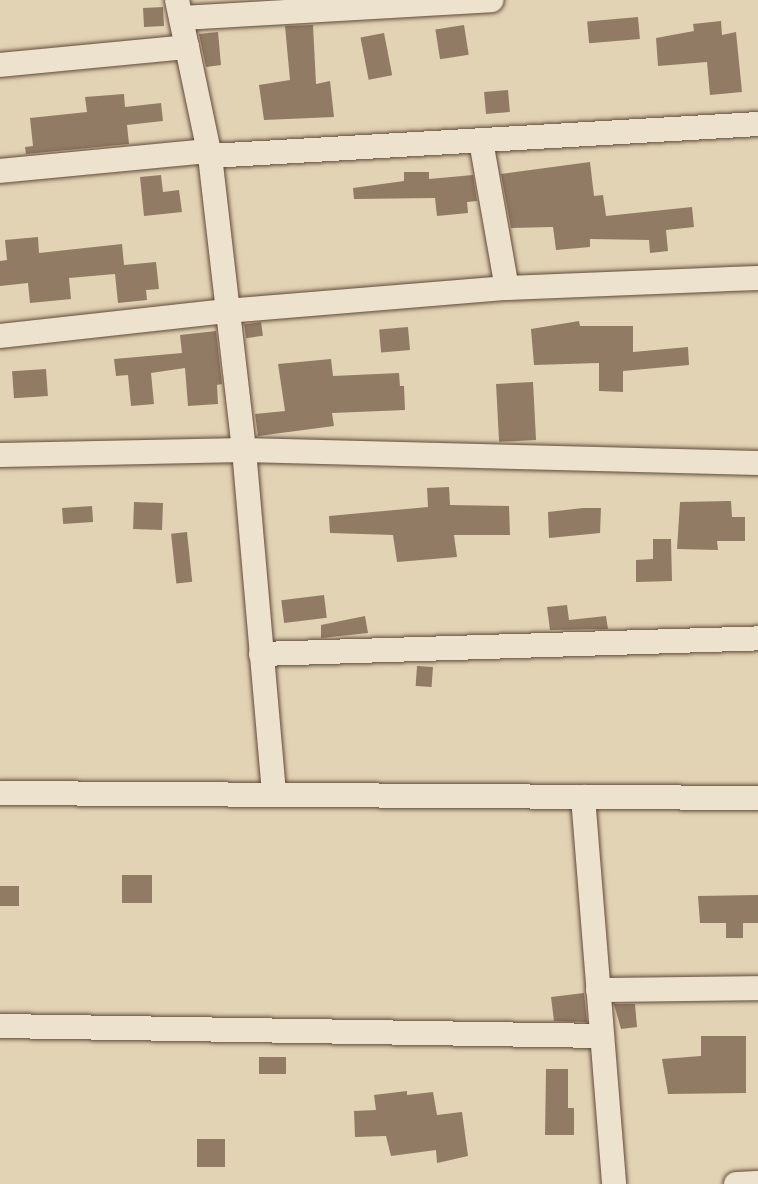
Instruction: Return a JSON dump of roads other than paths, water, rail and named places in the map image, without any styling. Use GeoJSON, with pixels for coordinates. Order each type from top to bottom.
{"type":"FeatureCollection","features":[{"type":"Feature","properties":{"kind":"street"},"geometry":{"type":"LineString","coordinates":[[274,795],[244,450],[209,153],[179,9],[491,0]]}},
{"type":"Feature","properties":{"kind":"street"},"geometry":{"type":"LineString","coordinates":[[0,65],[187,47]]}},
{"type":"Feature","properties":{"kind":"street"},"geometry":{"type":"LineString","coordinates":[[0,171],[209,153],[481,141],[758,124]]}},
{"type":"Feature","properties":{"kind":"street"},"geometry":{"type":"LineString","coordinates":[[481,141],[507,288]]}},
{"type":"Feature","properties":{"kind":"street"},"geometry":{"type":"LineString","coordinates":[[0,336],[226,311],[507,288],[758,278]]}},
{"type":"Feature","properties":{"kind":"street"},"geometry":{"type":"LineString","coordinates":[[0,455],[244,450],[758,463]]}},
{"type":"Feature","properties":{"kind":"street"},"geometry":{"type":"LineString","coordinates":[[261,654],[758,638]]}},
{"type":"Feature","properties":{"kind":"street"},"geometry":{"type":"LineString","coordinates":[[0,793],[758,798]]}},
{"type":"Feature","properties":{"kind":"street"},"geometry":{"type":"LineString","coordinates":[[583,797],[614,1184]]}},
{"type":"Feature","properties":{"kind":"street"},"geometry":{"type":"LineString","coordinates":[[598,990],[758,988]]}},
{"type":"Feature","properties":{"kind":"street"},"geometry":{"type":"LineString","coordinates":[[0,1026],[602,1036]]}},
{"type":"Feature","properties":{"kind":"street"},"geometry":{"type":"LineString","coordinates":[[736,1184],[758,1183]]}}]}
